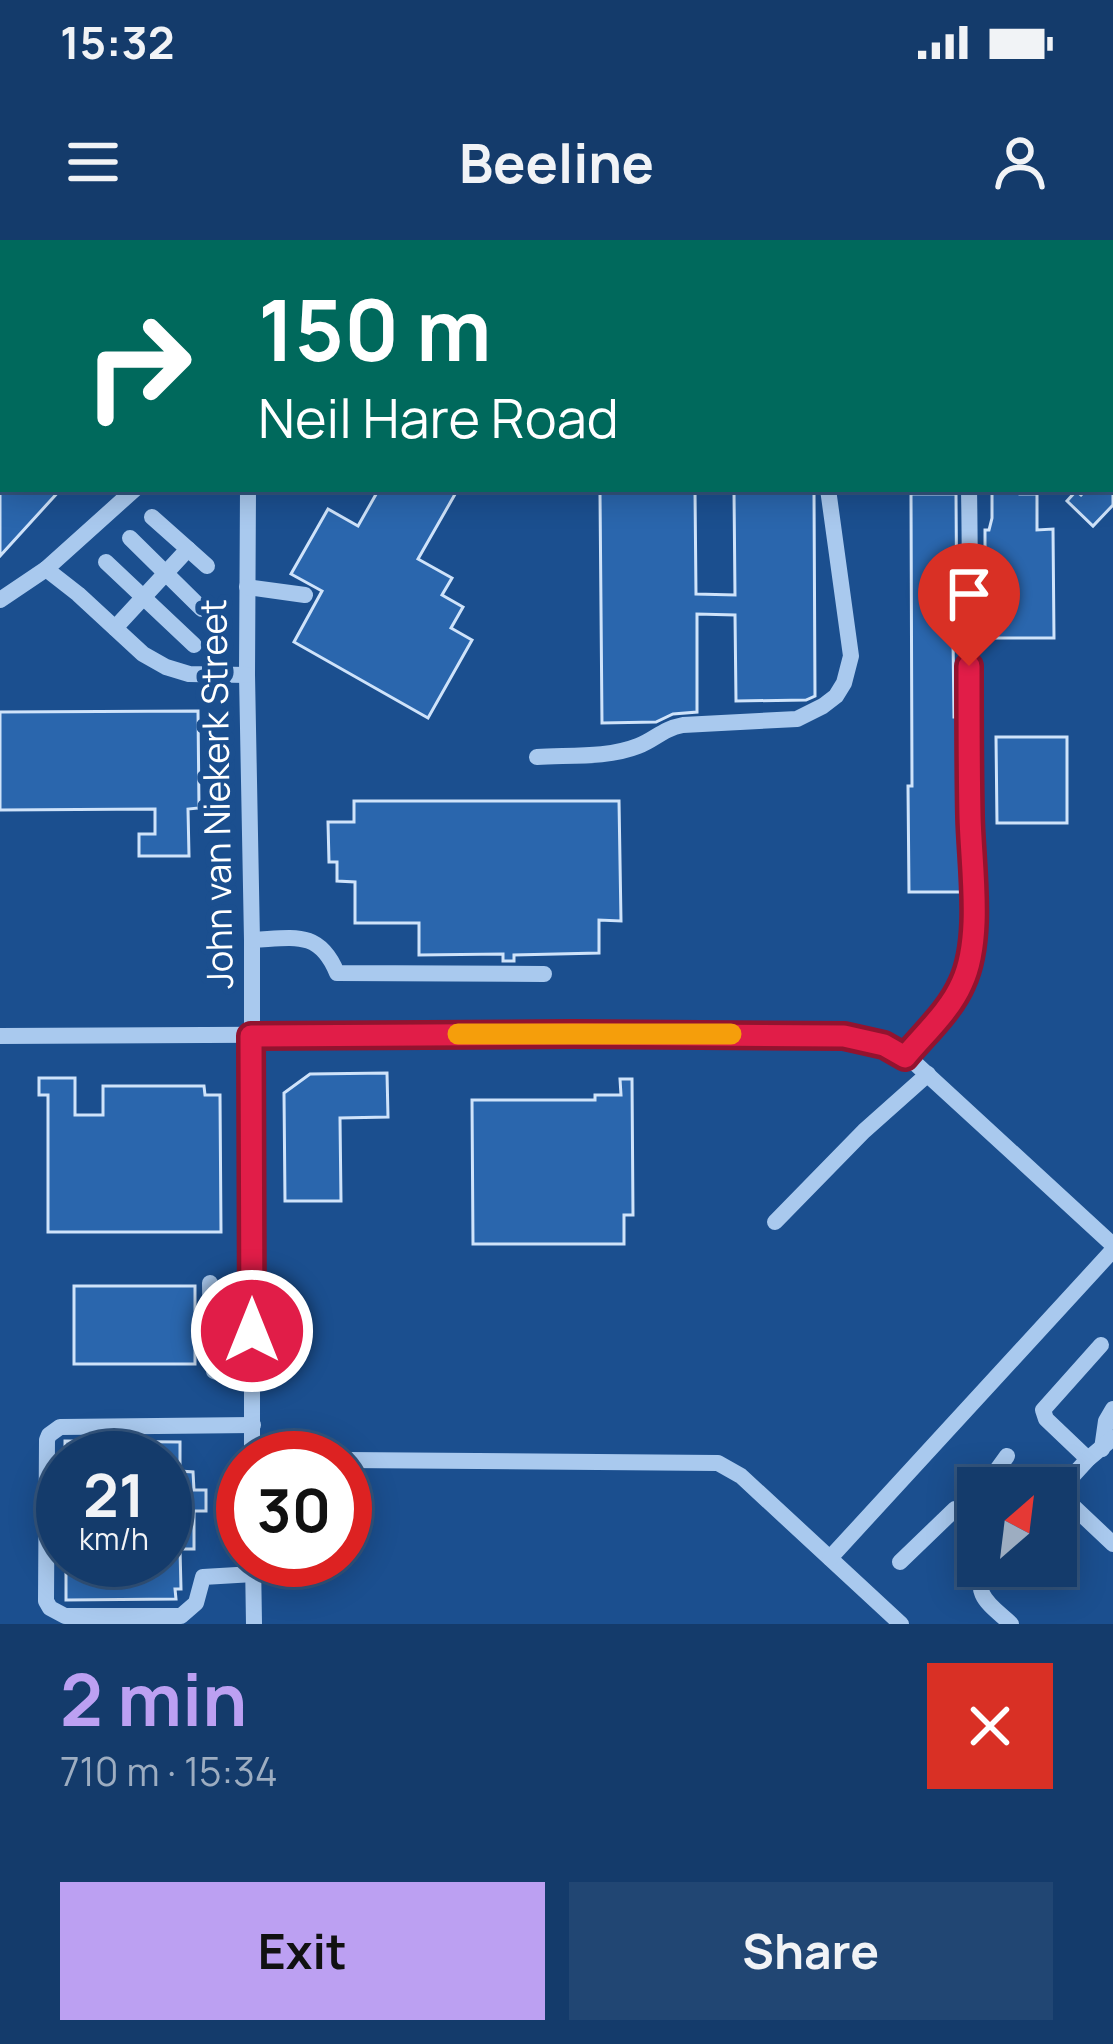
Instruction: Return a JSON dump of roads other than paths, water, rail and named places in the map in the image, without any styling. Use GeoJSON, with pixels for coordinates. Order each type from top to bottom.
{"type":"FeatureCollection","features":[{"type":"Feature","properties":{"kind":"street"},"geometry":{"type":"LineString","coordinates":[[0,600],[46,569],[132,492]]}},
{"type":"Feature","properties":{"kind":"street","name":"John van Niekerk Street"},"geometry":{"type":"LineString","coordinates":[[248,492],[253,1431]]}},
{"type":"Feature","properties":{"kind":"street"},"geometry":{"type":"LineString","coordinates":[[537,757],[637,747],[667,728],[683,725],[796,719],[836,696],[851,656],[828,492]]}},
{"type":"Feature","properties":{"kind":"street"},"geometry":{"type":"LineString","coordinates":[[905,1057],[962,983],[971,944],[975,895],[970,819],[969,492]]}},
{"type":"Feature","properties":{"kind":"street"},"geometry":{"type":"LineString","coordinates":[[152,517],[207,566]]}},
{"type":"Feature","properties":{"kind":"street"},"geometry":{"type":"LineString","coordinates":[[130,538],[202,609]]}},
{"type":"Feature","properties":{"kind":"street"},"geometry":{"type":"LineString","coordinates":[[115,628],[188,549]]}},
{"type":"Feature","properties":{"kind":"street"},"geometry":{"type":"LineString","coordinates":[[106,562],[194,645]]}},
{"type":"Feature","properties":{"kind":"street"},"geometry":{"type":"LineString","coordinates":[[46,569],[143,654],[166,667],[189,674],[247,675]]}},
{"type":"Feature","properties":{"kind":"street"},"geometry":{"type":"LineString","coordinates":[[248,587],[305,596]]}},
{"type":"Feature","properties":{"kind":"street"},"geometry":{"type":"LineString","coordinates":[[252,940],[317,943],[330,956],[337,973],[544,974]]}},
{"type":"Feature","properties":{"kind":"street"},"geometry":{"type":"LineString","coordinates":[[0,1036],[844,1036],[884,1045],[905,1057],[1113,1248],[830,1558]]}},
{"type":"Feature","properties":{"kind":"street"},"geometry":{"type":"LineString","coordinates":[[776,1222],[864,1131],[928,1074]]}},
{"type":"Feature","properties":{"kind":"street"},"geometry":{"type":"LineString","coordinates":[[210,1282],[214,1371],[252,1377]]}},
{"type":"Feature","properties":{"kind":"street"},"geometry":{"type":"LineString","coordinates":[[1101,1346],[1043,1410],[1046,1420],[1104,1452]]}},
{"type":"Feature","properties":{"kind":"street"},"geometry":{"type":"LineString","coordinates":[[1077,1476],[1104,1452],[1113,1409]]}},
{"type":"Feature","properties":{"kind":"street"},"geometry":{"type":"LineString","coordinates":[[216,1574],[203,1577],[196,1603],[182,1616],[65,1616],[50,1608],[46,1600],[47,1440],[60,1427],[253,1425]]}},
{"type":"Feature","properties":{"kind":"street"},"geometry":{"type":"LineString","coordinates":[[999,1467],[1007,1456]]}},
{"type":"Feature","properties":{"kind":"street"},"geometry":{"type":"LineString","coordinates":[[372,1460],[718,1463],[741,1476],[901,1624]]}},
{"type":"Feature","properties":{"kind":"street"},"geometry":{"type":"LineString","coordinates":[[900,1562],[957,1509]]}},
{"type":"Feature","properties":{"kind":"street"},"geometry":{"type":"LineString","coordinates":[[1077,1511],[1113,1544]]}},
{"type":"Feature","properties":{"kind":"street"},"geometry":{"type":"LineString","coordinates":[[254,1587],[254,1624]]}},
{"type":"Feature","properties":{"kind":"street"},"geometry":{"type":"LineString","coordinates":[[981,1587],[983,1596],[1011,1624]]}}]}
